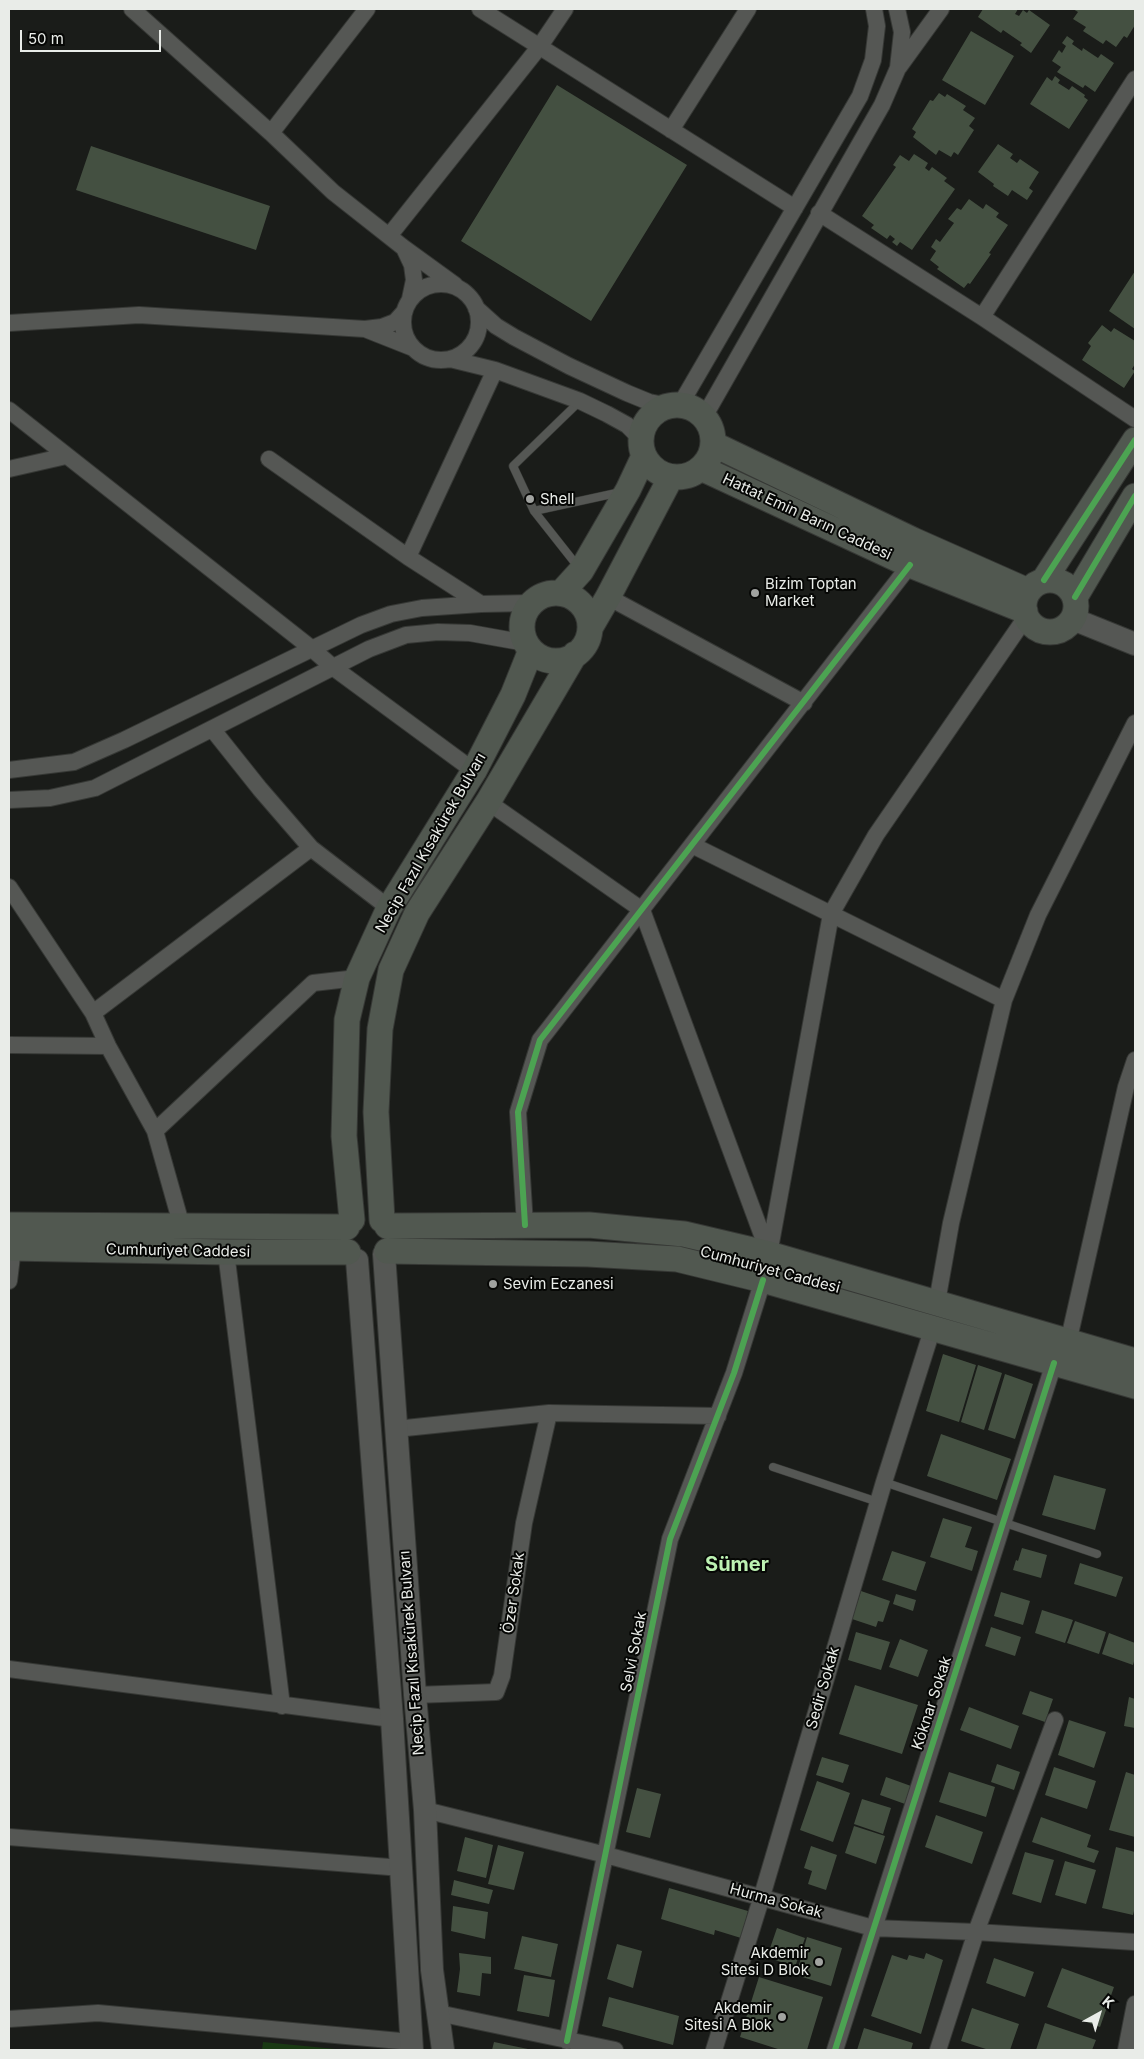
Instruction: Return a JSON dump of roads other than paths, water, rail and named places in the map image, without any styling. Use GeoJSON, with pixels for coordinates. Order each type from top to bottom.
{"type":"FeatureCollection","features":[{"type":"Feature","properties":{"kind":"main road"},"geometry":{"type":"LineString","coordinates":[[561,593],[581,571],[628,490],[643,448],[646,424],[649,418],[660,410],[674,406],[693,409],[704,417],[711,428],[713,444],[710,458],[701,468],[689,476],[671,477],[660,473],[651,466],[643,448]]}},
{"type":"Feature","properties":{"kind":"main road"},"geometry":{"type":"LineString","coordinates":[[1135,440],[1031,600],[1036,628],[1044,632],[1061,630],[1135,496]]}},
{"type":"Feature","properties":{"kind":"main road","name":"Hattat Emin Barın Caddesi"},"geometry":{"type":"LineString","coordinates":[[713,444],[913,540],[1031,600]]}},
{"type":"Feature","properties":{"kind":"main road","name":"Hattat Emin Barın Caddesi"},"geometry":{"type":"LineString","coordinates":[[701,468],[910,565],[1031,600]]}},
{"type":"Feature","properties":{"kind":"main road"},"geometry":{"type":"LineString","coordinates":[[590,628],[587,612],[580,603],[572,597],[561,593],[543,595],[532,603],[524,616],[522,631],[529,646],[546,659],[562,660],[575,654],[586,643],[590,628],[671,477]]}},
{"type":"Feature","properties":{"kind":"main road"},"geometry":{"type":"LineString","coordinates":[[1031,600],[1052,580],[1066,585],[1074,608],[1135,644]]}},
{"type":"Feature","properties":{"kind":"main road","name":"Necip Fazıl Kısakürek Bulvarı"},"geometry":{"type":"LineString","coordinates":[[349,1224],[344,1136],[346,1020],[356,978],[390,908],[474,771],[513,696],[529,646]]}},
{"type":"Feature","properties":{"kind":"main road","name":"Necip Fazıl Kısakürek Bulvarı"},"geometry":{"type":"LineString","coordinates":[[385,1223],[376,1112],[380,1029],[391,970],[417,914],[488,802],[575,654]]}},
{"type":"Feature","properties":{"kind":"main road"},"geometry":{"type":"LineString","coordinates":[[367,1215],[385,1223],[391,1241],[386,1253],[372,1262],[352,1256],[344,1242],[349,1224],[367,1215]]}},
{"type":"Feature","properties":{"kind":"main road","name":"Cumhuriyet Caddesi"},"geometry":{"type":"LineString","coordinates":[[385,1223],[589,1225],[684,1234],[769,1254],[938,1302],[1068,1343],[1135,1361]]}},
{"type":"Feature","properties":{"kind":"main road","name":"Cumhuriyet Caddesi"},"geometry":{"type":"LineString","coordinates":[[10,1240],[182,1227],[349,1224]]}},
{"type":"Feature","properties":{"kind":"main road","name":"Cumhuriyet Caddesi"},"geometry":{"type":"LineString","coordinates":[[10,1240],[226,1252],[352,1256]]}},
{"type":"Feature","properties":{"kind":"main road","name":"Necip Fazıl Kısakürek Bulvarı"},"geometry":{"type":"LineString","coordinates":[[386,1253],[396,1429],[425,1810],[432,1970],[443,2050]]}},
{"type":"Feature","properties":{"kind":"main road","name":"Cumhuriyet Caddesi"},"geometry":{"type":"LineString","coordinates":[[386,1253],[588,1254],[677,1259],[763,1280],[1135,1386]]}},
{"type":"Feature","properties":{"kind":"main road","name":"Necip Fazıl Kısakürek Bulvarı"},"geometry":{"type":"LineString","coordinates":[[352,1256],[392,1719],[412,2046]]}},
{"type":"Feature","properties":{"kind":"street"},"geometry":{"type":"LineString","coordinates":[[271,133],[367,9]]}},
{"type":"Feature","properties":{"kind":"street"},"geometry":{"type":"LineString","coordinates":[[480,9],[795,208]]}},
{"type":"Feature","properties":{"kind":"street"},"geometry":{"type":"LineString","coordinates":[[389,236],[540,46],[565,9]]}},
{"type":"Feature","properties":{"kind":"street"},"geometry":{"type":"LineString","coordinates":[[671,130],[748,9]]}},
{"type":"Feature","properties":{"kind":"street"},"geometry":{"type":"LineString","coordinates":[[476,308],[508,334],[569,366],[650,402],[674,406],[795,208],[860,96],[873,60],[877,26],[874,9]]}},
{"type":"Feature","properties":{"kind":"street"},"geometry":{"type":"LineString","coordinates":[[896,9],[902,32],[898,68]]}},
{"type":"Feature","properties":{"kind":"street"},"geometry":{"type":"LineString","coordinates":[[704,417],[882,105],[898,68],[940,9]]}},
{"type":"Feature","properties":{"kind":"street"},"geometry":{"type":"LineString","coordinates":[[141,12],[333,192],[404,248],[470,296],[479,320],[477,333],[471,345],[462,354],[450,359],[440,360],[430,358],[413,348],[365,329]]}},
{"type":"Feature","properties":{"kind":"street"},"geometry":{"type":"LineString","coordinates":[[982,317],[1135,80]]}},
{"type":"Feature","properties":{"kind":"street"},"geometry":{"type":"LineString","coordinates":[[819,213],[982,317],[1135,420]]}},
{"type":"Feature","properties":{"kind":"street"},"geometry":{"type":"LineString","coordinates":[[404,248],[412,265],[414,280],[407,305],[404,331],[413,348]]}},
{"type":"Feature","properties":{"kind":"street"},"geometry":{"type":"LineString","coordinates":[[9,323],[139,315],[365,329],[382,327],[395,322],[418,291],[427,286],[449,284],[459,288]]}},
{"type":"Feature","properties":{"kind":"street"},"geometry":{"type":"LineString","coordinates":[[450,359],[495,370],[580,401],[627,425],[643,448]]}},
{"type":"Feature","properties":{"kind":"street"},"geometry":{"type":"LineString","coordinates":[[408,557],[495,370]]}},
{"type":"Feature","properties":{"kind":"street"},"geometry":{"type":"LineString","coordinates":[[9,410],[334,668],[474,771]]}},
{"type":"Feature","properties":{"kind":"street"},"geometry":{"type":"LineString","coordinates":[[9,469],[66,456]]}},
{"type":"Feature","properties":{"kind":"street"},"geometry":{"type":"LineString","coordinates":[[269,459],[408,557],[481,604]]}},
{"type":"Feature","properties":{"kind":"street"},"geometry":{"type":"LineString","coordinates":[[525,1225],[518,1112],[540,1040],[910,565]]}},
{"type":"Feature","properties":{"kind":"street"},"geometry":{"type":"LineString","coordinates":[[608,597],[804,703]]}},
{"type":"Feature","properties":{"kind":"street"},"geometry":{"type":"LineString","coordinates":[[769,1254],[831,914],[876,835],[1031,600]]}},
{"type":"Feature","properties":{"kind":"street"},"geometry":{"type":"LineString","coordinates":[[9,770],[74,762],[124,740],[311,648],[361,625],[391,614],[422,608],[532,603]]}},
{"type":"Feature","properties":{"kind":"street"},"geometry":{"type":"LineString","coordinates":[[9,800],[50,798],[95,788],[369,650],[406,635],[438,632],[462,633],[529,646]]}},
{"type":"Feature","properties":{"kind":"street"},"geometry":{"type":"LineString","coordinates":[[938,1302],[951,1223],[1004,1000],[1038,916],[1135,723]]}},
{"type":"Feature","properties":{"kind":"street"},"geometry":{"type":"LineString","coordinates":[[213,730],[260,790],[311,848],[390,908]]}},
{"type":"Feature","properties":{"kind":"street"},"geometry":{"type":"LineString","coordinates":[[488,802],[642,910],[769,1254]]}},
{"type":"Feature","properties":{"kind":"street"},"geometry":{"type":"LineString","coordinates":[[692,845],[1004,1000]]}},
{"type":"Feature","properties":{"kind":"street"},"geometry":{"type":"LineString","coordinates":[[93,1012],[311,848]]}},
{"type":"Feature","properties":{"kind":"street"},"geometry":{"type":"LineString","coordinates":[[9,887],[93,1012],[108,1046],[155,1131],[182,1227]]}},
{"type":"Feature","properties":{"kind":"street"},"geometry":{"type":"LineString","coordinates":[[155,1131],[313,983],[356,978]]}},
{"type":"Feature","properties":{"kind":"street"},"geometry":{"type":"LineString","coordinates":[[9,1045],[108,1046]]}},
{"type":"Feature","properties":{"kind":"street"},"geometry":{"type":"LineString","coordinates":[[1068,1343],[1126,1087],[1135,1060]]}},
{"type":"Feature","properties":{"kind":"street"},"geometry":{"type":"LineString","coordinates":[[9,1281],[10,1240]]}},
{"type":"Feature","properties":{"kind":"street"},"geometry":{"type":"LineString","coordinates":[[226,1252],[282,1706]]}},
{"type":"Feature","properties":{"kind":"street","name":"Selvi Sokak"},"geometry":{"type":"LineString","coordinates":[[567,2041],[670,1539],[734,1373],[763,1280]]}},
{"type":"Feature","properties":{"kind":"street","name":"Sedir Sokak"},"geometry":{"type":"LineString","coordinates":[[714,2050],[932,1327]]}},
{"type":"Feature","properties":{"kind":"street","name":"Köknar Sokak"},"geometry":{"type":"LineString","coordinates":[[834,2050],[1054,1363]]}},
{"type":"Feature","properties":{"kind":"street"},"geometry":{"type":"LineString","coordinates":[[396,1429],[549,1413],[718,1416]]}},
{"type":"Feature","properties":{"kind":"street","name":"Özer Sokak"},"geometry":{"type":"LineString","coordinates":[[415,1695],[496,1692],[502,1676],[524,1523],[549,1413]]}},
{"type":"Feature","properties":{"kind":"street"},"geometry":{"type":"LineString","coordinates":[[9,1669],[392,1719]]}},
{"type":"Feature","properties":{"kind":"street"},"geometry":{"type":"LineString","coordinates":[[938,2050],[976,1932],[1055,1720]]}},
{"type":"Feature","properties":{"kind":"street","name":"Hurma Sokak"},"geometry":{"type":"LineString","coordinates":[[425,1810],[762,1896],[873,1928],[976,1932],[1135,1942]]}},
{"type":"Feature","properties":{"kind":"street"},"geometry":{"type":"LineString","coordinates":[[9,1837],[402,1868]]}},
{"type":"Feature","properties":{"kind":"street"},"geometry":{"type":"LineString","coordinates":[[1126,2050],[1135,2004]]}},
{"type":"Feature","properties":{"kind":"street"},"geometry":{"type":"LineString","coordinates":[[9,2019],[98,2013],[412,2046]]}},
{"type":"Feature","properties":{"kind":"street"},"geometry":{"type":"LineString","coordinates":[[438,2013],[615,2050]]}},
{"type":"Feature","properties":{"kind":"lane"},"geometry":{"type":"LineString","coordinates":[[580,401],[513,466],[534,511],[581,571]]}},
{"type":"Feature","properties":{"kind":"lane"},"geometry":{"type":"LineString","coordinates":[[534,511],[628,490]]}},
{"type":"Feature","properties":{"kind":"lane"},"geometry":{"type":"LineString","coordinates":[[773,1467],[878,1502]]}},
{"type":"Feature","properties":{"kind":"lane"},"geometry":{"type":"LineString","coordinates":[[884,1482],[1097,1554]]}},
{"type":"Feature","properties":{"kind":"place","name":"Shell"},"geometry":{"type":"Point","coordinates":[530,499]}},
{"type":"Feature","properties":{"kind":"place","name":"Bizim Toptan Market"},"geometry":{"type":"Point","coordinates":[755,593]}},
{"type":"Feature","properties":{"kind":"place","name":"Sevim Eczanesi"},"geometry":{"type":"Point","coordinates":[493,1284]}},
{"type":"Feature","properties":{"kind":"place","name":"Akdemir Sitesi D Blok"},"geometry":{"type":"Point","coordinates":[819,1962]}},
{"type":"Feature","properties":{"kind":"place","name":"Akdemir Sitesi A Blok"},"geometry":{"type":"Point","coordinates":[782,2017]}},
{"type":"Feature","properties":{"kind":"district","name":"Sümer"},"geometry":{"type":"Point","coordinates":[737,1565]}}]}
